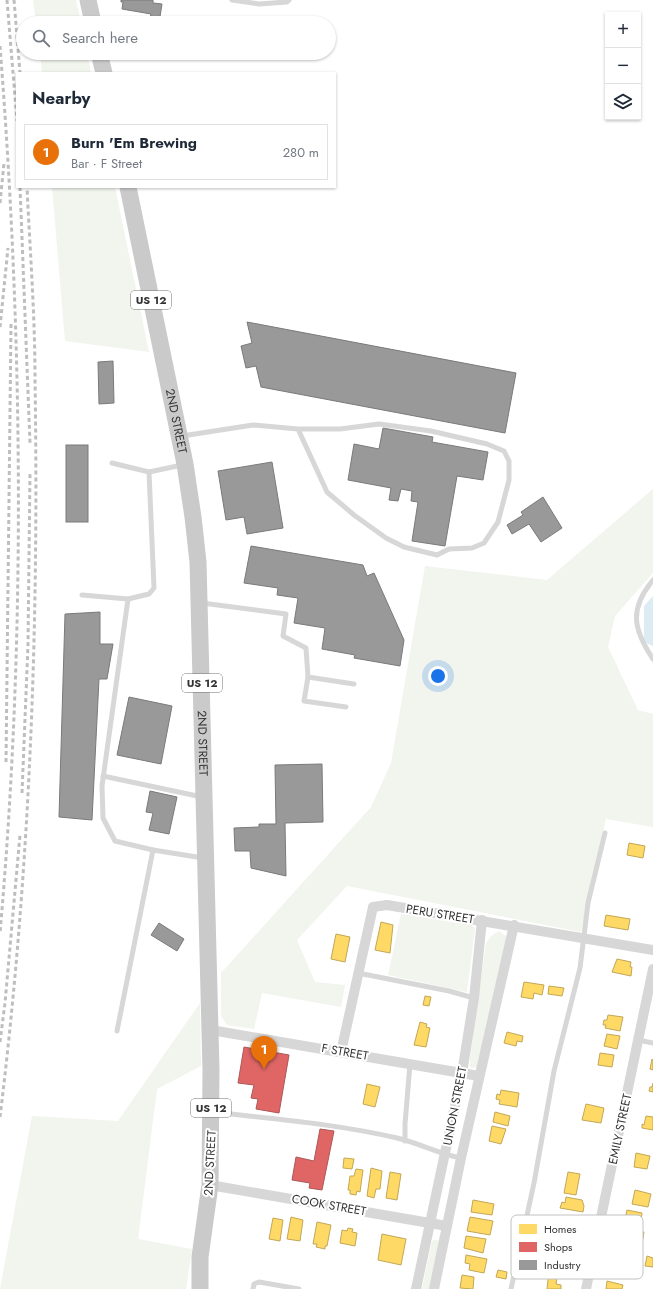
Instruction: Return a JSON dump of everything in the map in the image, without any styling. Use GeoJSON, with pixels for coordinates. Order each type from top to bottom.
{"type":"FeatureCollection","features":[{"type":"Feature","properties":{"kind":"main road"},"geometry":{"type":"LineString","coordinates":[[88,0],[91,16]]}},
{"type":"Feature","properties":{"kind":"main road"},"geometry":{"type":"LineString","coordinates":[[101,60],[104,72]]}},
{"type":"Feature","properties":{"kind":"main road","name":"2ND STREET"},"geometry":{"type":"LineString","coordinates":[[128,188],[185,464],[193,517],[201,603],[212,1112],[210,1185],[200,1257],[200,1289]]}},
{"type":"Feature","properties":{"kind":"main road","name":"2ND STREET"},"geometry":{"type":"LineString","coordinates":[[190,1289],[200,1257]]}},
{"type":"Feature","properties":{"kind":"street","name":"PERU STREET"},"geometry":{"type":"LineString","coordinates":[[341,1052],[373,907],[387,905],[653,950]]}},
{"type":"Feature","properties":{"kind":"street","name":"UNION STREET"},"geometry":{"type":"LineString","coordinates":[[416,1289],[462,1073],[474,998],[482,920]]}},
{"type":"Feature","properties":{"kind":"street","name":"UNION STREET"},"geometry":{"type":"LineString","coordinates":[[434,1289],[479,1076],[514,926]]}},
{"type":"Feature","properties":{"kind":"street","name":"EMILY STREET"},"geometry":{"type":"LineString","coordinates":[[601,1215],[653,969]]}},
{"type":"Feature","properties":{"kind":"street","name":"F STREET"},"geometry":{"type":"LineString","coordinates":[[210,1030],[479,1076]]}},
{"type":"Feature","properties":{"kind":"street","name":"COOK STREET"},"geometry":{"type":"LineString","coordinates":[[210,1185],[447,1226]]}},
{"type":"Feature","properties":{"kind":"street","name":"EMILY STREET"},"geometry":{"type":"LineString","coordinates":[[586,1289],[588,1279]]}},
{"type":"Feature","properties":{"kind":"lane"},"geometry":{"type":"LineString","coordinates":[[232,0],[259,4],[287,2],[289,0]]}},
{"type":"Feature","properties":{"kind":"lane"},"geometry":{"type":"LineString","coordinates":[[179,437],[253,425],[298,429],[340,429],[379,424],[431,431],[487,444],[504,451],[509,461],[509,480],[498,522],[484,543],[472,548],[449,549],[437,555],[404,547],[386,538],[354,515],[327,492],[298,429]]}},
{"type":"Feature","properties":{"kind":"lane"},"geometry":{"type":"LineString","coordinates":[[112,463],[150,472],[185,464]]}},
{"type":"Feature","properties":{"kind":"lane"},"geometry":{"type":"LineString","coordinates":[[82,596],[128,599],[149,594],[154,588],[150,472]]}},
{"type":"Feature","properties":{"kind":"lane"},"geometry":{"type":"LineString","coordinates":[[653,580],[639,598],[636,616],[641,641],[653,659]]}},
{"type":"Feature","properties":{"kind":"lane"},"geometry":{"type":"LineString","coordinates":[[128,599],[103,776],[103,818],[115,841],[186,857],[206,858]]}},
{"type":"Feature","properties":{"kind":"lane"},"geometry":{"type":"LineString","coordinates":[[201,603],[286,614],[283,636],[306,648],[308,677],[304,701],[346,707]]}},
{"type":"Feature","properties":{"kind":"lane"},"geometry":{"type":"LineString","coordinates":[[308,677],[354,684]]}},
{"type":"Feature","properties":{"kind":"lane"},"geometry":{"type":"LineString","coordinates":[[103,776],[205,797]]}},
{"type":"Feature","properties":{"kind":"lane"},"geometry":{"type":"LineString","coordinates":[[527,1215],[554,1071],[580,968],[588,903],[605,833]]}},
{"type":"Feature","properties":{"kind":"lane"},"geometry":{"type":"LineString","coordinates":[[117,1032],[153,850]]}},
{"type":"Feature","properties":{"kind":"lane"},"geometry":{"type":"LineString","coordinates":[[358,974],[449,991],[474,998]]}},
{"type":"Feature","properties":{"kind":"lane"},"geometry":{"type":"LineString","coordinates":[[638,1040],[653,1043]]}},
{"type":"Feature","properties":{"kind":"lane"},"geometry":{"type":"LineString","coordinates":[[405,1141],[410,1064]]}},
{"type":"Feature","properties":{"kind":"lane"},"geometry":{"type":"LineString","coordinates":[[212,1112],[329,1126],[405,1141],[445,1155],[461,1158]]}},
{"type":"Feature","properties":{"kind":"lane"},"geometry":{"type":"LineString","coordinates":[[511,1289],[513,1279]]}},
{"type":"Feature","properties":{"kind":"lane"},"geometry":{"type":"LineString","coordinates":[[252,1289],[254,1284],[259,1282],[298,1289]]}},
{"type":"Feature","properties":{"kind":"shaded area"},"geometry":{"type":"Polygon","coordinates":[[[33,0],[76,0],[79,16],[35,16],[33,0]]]}},
{"type":"Feature","properties":{"kind":"shaded area"},"geometry":{"type":"Polygon","coordinates":[[[41,60],[88,60],[91,72],[42,72],[41,60]]]}},
{"type":"Feature","properties":{"kind":"shaded area"},"geometry":{"type":"Polygon","coordinates":[[[52,188],[115,188],[149,352],[65,341],[52,188]]]}},
{"type":"Feature","properties":{"kind":"shaded area"},"geometry":{"type":"Polygon","coordinates":[[[653,489],[653,573],[615,616],[608,647],[638,710],[653,714],[653,827],[606,819],[581,932],[347,886],[297,940],[315,982],[345,985],[341,1007],[262,993],[254,1029],[227,1025],[221,1016],[221,973],[371,807],[391,763],[425,566],[547,580],[653,489]]]}},
{"type":"Feature","properties":{"kind":"shaded area"},"geometry":{"type":"Polygon","coordinates":[[[653,596],[653,646],[644,642],[644,606],[653,596]]]}},
{"type":"Feature","properties":{"kind":"shaded area"},"geometry":{"type":"Polygon","coordinates":[[[401,914],[471,925],[475,928],[467,992],[388,975],[401,914]]]}},
{"type":"Feature","properties":{"kind":"shaded area"},"geometry":{"type":"Polygon","coordinates":[[[499,931],[507,937],[477,1067],[473,1068],[470,1067],[470,1057],[486,943],[491,936],[499,931]]]}},
{"type":"Feature","properties":{"kind":"shaded area"},"geometry":{"type":"Polygon","coordinates":[[[200,1003],[201,1066],[157,1089],[138,1239],[192,1249],[186,1289],[0,1289],[32,1116],[118,1121],[200,1003]]]}},
{"type":"Feature","properties":{"kind":"shaded area"},"geometry":{"type":"Polygon","coordinates":[[[438,1240],[440,1243],[430,1289],[422,1289],[432,1241],[438,1240]]]}},
{"type":"Feature","properties":{"kind":"building: Homes"},"geometry":{"type":"Polygon","coordinates":[[[629,843],[645,846],[643,858],[627,855],[629,843]]]}},
{"type":"Feature","properties":{"kind":"building: Homes"},"geometry":{"type":"Polygon","coordinates":[[[606,915],[630,919],[628,930],[604,926],[606,915]]]}},
{"type":"Feature","properties":{"kind":"building: Homes"},"geometry":{"type":"Polygon","coordinates":[[[381,922],[393,925],[390,953],[375,950],[381,922]]]}},
{"type":"Feature","properties":{"kind":"building: Homes"},"geometry":{"type":"Polygon","coordinates":[[[336,934],[350,937],[345,962],[331,959],[336,934]]]}},
{"type":"Feature","properties":{"kind":"building: Homes"},"geometry":{"type":"Polygon","coordinates":[[[617,959],[631,962],[631,976],[612,972],[617,959]]]}},
{"type":"Feature","properties":{"kind":"building: Homes"},"geometry":{"type":"Polygon","coordinates":[[[524,982],[544,985],[542,995],[534,993],[533,999],[521,997],[524,982]]]}},
{"type":"Feature","properties":{"kind":"building: Homes"},"geometry":{"type":"Polygon","coordinates":[[[549,986],[564,988],[562,996],[548,994],[549,986]]]}},
{"type":"Feature","properties":{"kind":"building: Homes"},"geometry":{"type":"Polygon","coordinates":[[[425,996],[431,997],[429,1006],[423,1005],[425,996]]]}},
{"type":"Feature","properties":{"kind":"building: Homes"},"geometry":{"type":"Polygon","coordinates":[[[608,1015],[623,1017],[620,1031],[605,1028],[606,1025],[603,1025],[604,1020],[607,1020],[608,1015]]]}},
{"type":"Feature","properties":{"kind":"building: Homes"},"geometry":{"type":"Polygon","coordinates":[[[420,1022],[427,1024],[426,1027],[430,1028],[426,1047],[414,1045],[420,1022]]]}},
{"type":"Feature","properties":{"kind":"building: Homes"},"geometry":{"type":"Polygon","coordinates":[[[507,1032],[523,1036],[522,1042],[517,1041],[516,1046],[504,1043],[507,1032]]]}},
{"type":"Feature","properties":{"kind":"building: Homes"},"geometry":{"type":"Polygon","coordinates":[[[607,1034],[620,1036],[617,1049],[604,1046],[607,1034]]]}},
{"type":"Feature","properties":{"kind":"building: Homes"},"geometry":{"type":"Polygon","coordinates":[[[600,1053],[614,1055],[612,1067],[598,1065],[600,1053]]]}},
{"type":"Feature","properties":{"kind":"building: Homes"},"geometry":{"type":"Polygon","coordinates":[[[652,1059],[653,1060],[653,1070],[650,1069],[652,1059]]]}},
{"type":"Feature","properties":{"kind":"building: Homes"},"geometry":{"type":"Polygon","coordinates":[[[653,1083],[653,1092],[649,1091],[653,1083]]]}},
{"type":"Feature","properties":{"kind":"building: Homes"},"geometry":{"type":"Polygon","coordinates":[[[367,1084],[380,1087],[375,1107],[363,1104],[367,1084]]]}},
{"type":"Feature","properties":{"kind":"building: Homes"},"geometry":{"type":"Polygon","coordinates":[[[501,1090],[519,1093],[517,1107],[499,1104],[500,1100],[496,1099],[497,1094],[500,1095],[501,1090]]]}},
{"type":"Feature","properties":{"kind":"building: Homes"},"geometry":{"type":"Polygon","coordinates":[[[586,1104],[604,1108],[601,1123],[582,1120],[586,1104]]]}},
{"type":"Feature","properties":{"kind":"building: Homes"},"geometry":{"type":"Polygon","coordinates":[[[495,1112],[510,1116],[508,1126],[493,1122],[495,1112]]]}},
{"type":"Feature","properties":{"kind":"building: Homes"},"geometry":{"type":"Polygon","coordinates":[[[646,1116],[653,1117],[653,1130],[642,1128],[642,1124],[644,1125],[646,1116]]]}},
{"type":"Feature","properties":{"kind":"building: Homes"},"geometry":{"type":"Polygon","coordinates":[[[492,1126],[506,1129],[501,1144],[489,1141],[492,1126]]]}},
{"type":"Feature","properties":{"kind":"building: Homes"},"geometry":{"type":"Polygon","coordinates":[[[636,1153],[650,1156],[647,1169],[634,1167],[636,1153]]]}},
{"type":"Feature","properties":{"kind":"building: Homes"},"geometry":{"type":"Polygon","coordinates":[[[344,1158],[354,1159],[352,1169],[343,1168],[344,1158]]]}},
{"type":"Feature","properties":{"kind":"building: Homes"},"geometry":{"type":"Polygon","coordinates":[[[371,1168],[382,1171],[380,1189],[376,1189],[374,1198],[367,1196],[371,1168]]]}},
{"type":"Feature","properties":{"kind":"building: Homes"},"geometry":{"type":"Polygon","coordinates":[[[356,1169],[363,1170],[360,1192],[357,1191],[356,1195],[350,1194],[350,1190],[348,1190],[350,1176],[354,1176],[356,1169]]]}},
{"type":"Feature","properties":{"kind":"building: Homes"},"geometry":{"type":"Polygon","coordinates":[[[390,1172],[401,1174],[397,1200],[386,1198],[390,1172]]]}},
{"type":"Feature","properties":{"kind":"building: Homes"},"geometry":{"type":"Polygon","coordinates":[[[568,1172],[580,1174],[576,1195],[564,1193],[568,1172]]]}},
{"type":"Feature","properties":{"kind":"building: Homes"},"geometry":{"type":"Polygon","coordinates":[[[635,1190],[651,1194],[648,1207],[632,1204],[635,1190]]]}},
{"type":"Feature","properties":{"kind":"building: Homes"},"geometry":{"type":"Polygon","coordinates":[[[566,1197],[582,1200],[584,1206],[583,1212],[560,1208],[562,1202],[565,1203],[566,1197]]]}},
{"type":"Feature","properties":{"kind":"building: Homes"},"geometry":{"type":"Polygon","coordinates":[[[473,1200],[494,1204],[492,1215],[471,1212],[473,1200]]]}},
{"type":"Feature","properties":{"kind":"building: Homes"},"geometry":{"type":"Polygon","coordinates":[[[627,1210],[642,1213],[642,1215],[626,1215],[627,1210]]]}},
{"type":"Feature","properties":{"kind":"building: Homes"},"geometry":{"type":"Polygon","coordinates":[[[291,1217],[303,1220],[300,1241],[287,1239],[291,1217]]]}},
{"type":"Feature","properties":{"kind":"building: Homes"},"geometry":{"type":"Polygon","coordinates":[[[470,1217],[493,1221],[490,1235],[467,1231],[470,1217]]]}},
{"type":"Feature","properties":{"kind":"building: Homes"},"geometry":{"type":"Polygon","coordinates":[[[273,1218],[283,1220],[280,1241],[269,1239],[273,1218]]]}},
{"type":"Feature","properties":{"kind":"building: Homes"},"geometry":{"type":"Polygon","coordinates":[[[317,1222],[331,1225],[327,1246],[325,1246],[325,1249],[316,1247],[317,1244],[313,1244],[317,1222]]]}},
{"type":"Feature","properties":{"kind":"building: Homes"},"geometry":{"type":"Polygon","coordinates":[[[348,1228],[353,1229],[352,1232],[357,1233],[355,1246],[340,1243],[342,1230],[347,1231],[348,1228]]]}},
{"type":"Feature","properties":{"kind":"building: Homes"},"geometry":{"type":"Polygon","coordinates":[[[382,1234],[406,1239],[401,1265],[378,1260],[382,1234]]]}},
{"type":"Feature","properties":{"kind":"building: Homes"},"geometry":{"type":"Polygon","coordinates":[[[466,1236],[486,1239],[483,1253],[464,1248],[466,1236]]]}},
{"type":"Feature","properties":{"kind":"building: Homes"},"geometry":{"type":"Polygon","coordinates":[[[466,1255],[487,1259],[484,1273],[469,1270],[470,1264],[465,1263],[466,1255]]]}},
{"type":"Feature","properties":{"kind":"building: Homes"},"geometry":{"type":"Polygon","coordinates":[[[647,1256],[653,1258],[653,1267],[645,1266],[647,1256]]]}},
{"type":"Feature","properties":{"kind":"building: Homes"},"geometry":{"type":"Polygon","coordinates":[[[498,1270],[507,1272],[506,1279],[496,1277],[498,1270]]]}},
{"type":"Feature","properties":{"kind":"building: Homes"},"geometry":{"type":"Polygon","coordinates":[[[462,1275],[474,1277],[473,1289],[460,1288],[462,1275]]]}},
{"type":"Feature","properties":{"kind":"building: Homes"},"geometry":{"type":"Polygon","coordinates":[[[548,1279],[557,1279],[556,1284],[561,1285],[561,1289],[547,1289],[548,1279]]]}},
{"type":"Feature","properties":{"kind":"building: Homes"},"geometry":{"type":"Polygon","coordinates":[[[607,1281],[623,1285],[622,1289],[606,1289],[607,1281]]]}},
{"type":"Feature","properties":{"kind":"building: Shops"},"geometry":{"type":"Polygon","coordinates":[[[244,1047],[289,1055],[279,1113],[256,1109],[258,1099],[251,1098],[254,1085],[238,1083],[244,1047]]]}},
{"type":"Feature","properties":{"kind":"building: Shops"},"geometry":{"type":"Polygon","coordinates":[[[320,1129],[334,1131],[322,1190],[309,1188],[310,1183],[292,1180],[296,1157],[314,1161],[320,1129]]]}},
{"type":"Feature","properties":{"kind":"building: Industry"},"geometry":{"type":"Polygon","coordinates":[[[121,0],[153,0],[153,3],[162,4],[160,16],[151,16],[151,14],[122,9],[123,2],[121,2],[121,0]]]}},
{"type":"Feature","properties":{"kind":"building: Industry"},"geometry":{"type":"Polygon","coordinates":[[[247,322],[516,373],[505,433],[261,387],[256,366],[246,368],[241,346],[252,343],[247,322]]]}},
{"type":"Feature","properties":{"kind":"building: Industry"},"geometry":{"type":"Polygon","coordinates":[[[113,361],[114,403],[99,404],[98,362],[113,361]]]}},
{"type":"Feature","properties":{"kind":"building: Industry"},"geometry":{"type":"Polygon","coordinates":[[[383,428],[433,437],[432,442],[488,452],[483,480],[457,476],[445,546],[412,541],[418,502],[411,501],[412,491],[401,489],[398,501],[389,500],[391,488],[348,480],[354,444],[379,449],[383,428]]]}},
{"type":"Feature","properties":{"kind":"building: Industry"},"geometry":{"type":"Polygon","coordinates":[[[66,445],[88,445],[88,522],[66,522],[66,445]]]}},
{"type":"Feature","properties":{"kind":"building: Industry"},"geometry":{"type":"Polygon","coordinates":[[[272,462],[283,528],[247,534],[244,517],[226,520],[218,471],[272,462]]]}},
{"type":"Feature","properties":{"kind":"building: Industry"},"geometry":{"type":"Polygon","coordinates":[[[543,497],[562,528],[541,542],[529,524],[512,534],[507,525],[523,515],[521,512],[543,497]]]}},
{"type":"Feature","properties":{"kind":"building: Industry"},"geometry":{"type":"Polygon","coordinates":[[[251,546],[363,565],[367,576],[374,573],[404,640],[400,666],[354,658],[355,655],[322,649],[325,628],[294,623],[298,598],[277,595],[278,588],[244,583],[251,546]]]}},
{"type":"Feature","properties":{"kind":"building: Industry"},"geometry":{"type":"Polygon","coordinates":[[[100,612],[100,644],[113,644],[107,679],[99,679],[92,820],[59,817],[65,614],[100,612]]]}},
{"type":"Feature","properties":{"kind":"building: Industry"},"geometry":{"type":"Polygon","coordinates":[[[129,697],[172,706],[161,764],[117,755],[129,697]]]}},
{"type":"Feature","properties":{"kind":"building: Industry"},"geometry":{"type":"Polygon","coordinates":[[[322,764],[323,822],[285,823],[286,876],[251,868],[250,851],[235,851],[234,828],[259,827],[259,824],[276,824],[275,765],[322,764]]]}},
{"type":"Feature","properties":{"kind":"building: Industry"},"geometry":{"type":"Polygon","coordinates":[[[150,791],[177,797],[169,834],[149,830],[153,813],[146,812],[150,791]]]}},
{"type":"Feature","properties":{"kind":"building: Industry"},"geometry":{"type":"Polygon","coordinates":[[[159,923],[184,939],[177,951],[151,935],[159,923]]]}},
{"type":"Feature","properties":{"kind":"railway"},"geometry":{"type":"LineString","coordinates":[[7,0],[16,109]]}},
{"type":"Feature","properties":{"kind":"railway"},"geometry":{"type":"LineString","coordinates":[[14,0],[16,24]]}},
{"type":"Feature","properties":{"kind":"railway"},"geometry":{"type":"LineString","coordinates":[[0,46],[8,157],[13,267],[17,378],[18,489],[14,711],[0,933]]}},
{"type":"Feature","properties":{"kind":"railway"},"geometry":{"type":"LineString","coordinates":[[19,60],[20,72]]}},
{"type":"Feature","properties":{"kind":"railway"},"geometry":{"type":"LineString","coordinates":[[0,203],[4,163]]}},
{"type":"Feature","properties":{"kind":"railway"},"geometry":{"type":"LineString","coordinates":[[20,188],[30,443]]}},
{"type":"Feature","properties":{"kind":"railway"},"geometry":{"type":"LineString","coordinates":[[0,1117],[19,933],[34,656],[36,471],[35,355],[27,188]]}},
{"type":"Feature","properties":{"kind":"railway"},"geometry":{"type":"LineString","coordinates":[[0,327],[8,248]]}},
{"type":"Feature","properties":{"kind":"railway"},"geometry":{"type":"LineString","coordinates":[[6,762],[11,324]]}},
{"type":"Feature","properties":{"kind":"railway"},"geometry":{"type":"LineString","coordinates":[[22,793],[28,645],[30,473]]}},
{"type":"Feature","properties":{"kind":"railway"},"geometry":{"type":"LineString","coordinates":[[0,1042],[5,1003],[20,835]]}},
{"type":"Feature","properties":{"kind":"place","name":"Burn 'Em Brewing"},"geometry":{"type":"Point","coordinates":[264,1069]}}]}
